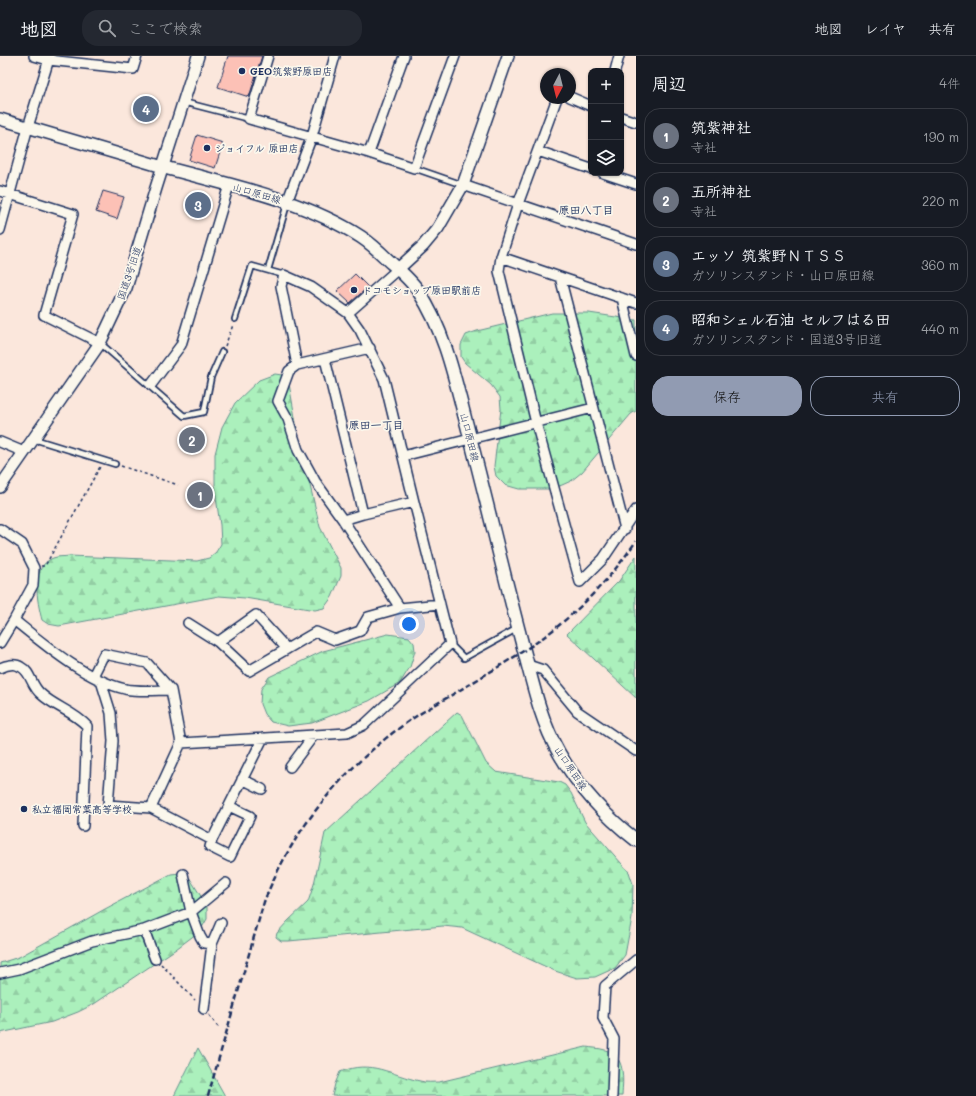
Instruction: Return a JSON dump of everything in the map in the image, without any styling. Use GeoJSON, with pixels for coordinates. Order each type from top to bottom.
{"type":"FeatureCollection","features":[{"type":"Feature","properties":{"kind":"main road","name":"山口原田線"},"geometry":{"type":"LineString","coordinates":[[163,167],[287,202],[325,216],[362,238],[398,269],[418,291],[437,325],[449,357],[471,438],[518,628],[545,722],[559,753],[578,782],[602,810],[636,840]]}},
{"type":"Feature","properties":{"kind":"street"},"geometry":{"type":"LineString","coordinates":[[34,56],[133,69],[137,56]]}},
{"type":"Feature","properties":{"kind":"street","name":"国道3号旧道"},"geometry":{"type":"LineString","coordinates":[[0,487],[100,343],[126,288],[198,56]]}},
{"type":"Feature","properties":{"kind":"street"},"geometry":{"type":"LineString","coordinates":[[268,56],[249,120],[312,136],[414,168],[455,56]]}},
{"type":"Feature","properties":{"kind":"street"},"geometry":{"type":"LineString","coordinates":[[287,202],[312,136],[335,56]]}},
{"type":"Feature","properties":{"kind":"street"},"geometry":{"type":"LineString","coordinates":[[369,153],[404,56]]}},
{"type":"Feature","properties":{"kind":"street"},"geometry":{"type":"LineString","coordinates":[[348,313],[423,246],[438,228],[463,185],[508,56]]}},
{"type":"Feature","properties":{"kind":"street"},"geometry":{"type":"LineString","coordinates":[[616,68],[619,56]]}},
{"type":"Feature","properties":{"kind":"street"},"geometry":{"type":"LineString","coordinates":[[0,230],[28,127],[49,58]]}},
{"type":"Feature","properties":{"kind":"street"},"geometry":{"type":"LineString","coordinates":[[576,100],[588,105]]}},
{"type":"Feature","properties":{"kind":"street"},"geometry":{"type":"LineString","coordinates":[[555,104],[518,204],[501,257],[499,271],[536,423],[580,582],[603,559],[625,529],[636,510]]}},
{"type":"Feature","properties":{"kind":"street"},"geometry":{"type":"LineString","coordinates":[[624,118],[636,122]]}},
{"type":"Feature","properties":{"kind":"street"},"geometry":{"type":"LineString","coordinates":[[0,119],[163,167]]}},
{"type":"Feature","properties":{"kind":"street"},"geometry":{"type":"LineString","coordinates":[[538,151],[588,168]]}},
{"type":"Feature","properties":{"kind":"street"},"geometry":{"type":"LineString","coordinates":[[612,176],[636,184]]}},
{"type":"Feature","properties":{"kind":"street"},"geometry":{"type":"LineString","coordinates":[[151,385],[181,344],[229,185]]}},
{"type":"Feature","properties":{"kind":"street"},"geometry":{"type":"LineString","coordinates":[[463,185],[636,244]]}},
{"type":"Feature","properties":{"kind":"street"},"geometry":{"type":"LineString","coordinates":[[0,191],[73,214],[44,315],[100,343]]}},
{"type":"Feature","properties":{"kind":"street"},"geometry":{"type":"LineString","coordinates":[[501,257],[636,303]]}},
{"type":"Feature","properties":{"kind":"street"},"geometry":{"type":"LineString","coordinates":[[181,743],[347,733],[364,725],[450,644],[384,379],[370,348],[348,313],[311,287],[284,275],[281,286],[297,365]]}},
{"type":"Feature","properties":{"kind":"street"},"geometry":{"type":"LineString","coordinates":[[560,277],[625,529]]}},
{"type":"Feature","properties":{"kind":"street"},"geometry":{"type":"LineString","coordinates":[[622,298],[636,356]]}},
{"type":"Feature","properties":{"kind":"street"},"geometry":{"type":"LineString","coordinates":[[370,348],[297,365],[288,371],[278,402],[288,420],[298,450],[311,475],[343,520],[400,608]]}},
{"type":"Feature","properties":{"kind":"street"},"geometry":{"type":"LineString","coordinates":[[325,359],[363,514]]}},
{"type":"Feature","properties":{"kind":"street"},"geometry":{"type":"LineString","coordinates":[[403,456],[593,408]]}},
{"type":"Feature","properties":{"kind":"street"},"geometry":{"type":"LineString","coordinates":[[0,442],[24,452]]}},
{"type":"Feature","properties":{"kind":"street"},"geometry":{"type":"LineString","coordinates":[[343,520],[414,502]]}},
{"type":"Feature","properties":{"kind":"street"},"geometry":{"type":"LineString","coordinates":[[0,529],[22,544],[34,568],[33,585],[0,643]]}},
{"type":"Feature","properties":{"kind":"street"},"geometry":{"type":"LineString","coordinates":[[188,623],[218,642],[249,671],[316,632],[335,640],[360,631],[368,617],[400,608],[440,604]]}},
{"type":"Feature","properties":{"kind":"street"},"geometry":{"type":"LineString","coordinates":[[218,642],[256,615],[287,648]]}},
{"type":"Feature","properties":{"kind":"street"},"geometry":{"type":"LineString","coordinates":[[14,620],[52,651],[97,679],[127,689],[171,690]]}},
{"type":"Feature","properties":{"kind":"street"},"geometry":{"type":"LineString","coordinates":[[151,808],[181,743],[171,690],[147,663],[104,654],[97,679],[112,713],[113,741],[108,805],[151,808],[212,840]]}},
{"type":"Feature","properties":{"kind":"street"},"geometry":{"type":"LineString","coordinates":[[0,668],[13,664],[19,665],[28,674],[33,687],[41,695],[79,717],[87,726],[83,826]]}},
{"type":"Feature","properties":{"kind":"street"},"geometry":{"type":"LineString","coordinates":[[528,665],[543,670],[577,711],[636,751]]}},
{"type":"Feature","properties":{"kind":"street"},"geometry":{"type":"LineString","coordinates":[[290,767],[314,735]]}},
{"type":"Feature","properties":{"kind":"street"},"geometry":{"type":"LineString","coordinates":[[229,806],[250,816],[230,857],[210,847],[212,840],[242,779],[263,738]]}},
{"type":"Feature","properties":{"kind":"street"},"geometry":{"type":"LineString","coordinates":[[242,779],[262,789]]}},
{"type":"Feature","properties":{"kind":"street"},"geometry":{"type":"LineString","coordinates":[[183,874],[191,912],[200,936],[204,942],[212,944]]}},
{"type":"Feature","properties":{"kind":"street"},"geometry":{"type":"LineString","coordinates":[[0,973],[19,969],[92,941],[144,930],[191,912],[226,883]]}},
{"type":"Feature","properties":{"kind":"street"},"geometry":{"type":"LineString","coordinates":[[204,1009],[212,944],[221,923]]}},
{"type":"Feature","properties":{"kind":"street"},"geometry":{"type":"LineString","coordinates":[[144,930],[155,959]]}},
{"type":"Feature","properties":{"kind":"street"},"geometry":{"type":"LineString","coordinates":[[612,1096],[614,1039],[603,1018],[605,986],[636,960]]}},
{"type":"Feature","properties":{"kind":"lane"},"geometry":{"type":"LineString","coordinates":[[183,102],[249,120]]}},
{"type":"Feature","properties":{"kind":"lane"},"geometry":{"type":"LineString","coordinates":[[414,168],[463,185]]}},
{"type":"Feature","properties":{"kind":"lane"},"geometry":{"type":"LineString","coordinates":[[268,270],[287,202]]}},
{"type":"Feature","properties":{"kind":"lane"},"geometry":{"type":"LineString","coordinates":[[235,319],[252,266],[284,275]]}},
{"type":"Feature","properties":{"kind":"lane"},"geometry":{"type":"LineString","coordinates":[[100,343],[151,385],[184,416],[204,412],[211,377],[222,352]]}},
{"type":"Feature","properties":{"kind":"lane"},"geometry":{"type":"LineString","coordinates":[[34,439],[115,464]]}},
{"type":"Feature","properties":{"kind":"lane"},"geometry":{"type":"LineString","coordinates":[[450,644],[464,658],[518,628]]}},
{"type":"Feature","properties":{"kind":"path"},"geometry":{"type":"LineString","coordinates":[[222,352],[235,319]]}},
{"type":"Feature","properties":{"kind":"path"},"geometry":{"type":"LineString","coordinates":[[34,568],[45,566],[104,460]]}},
{"type":"Feature","properties":{"kind":"path"},"geometry":{"type":"LineString","coordinates":[[115,464],[178,485]]}},
{"type":"Feature","properties":{"kind":"path"},"geometry":{"type":"LineString","coordinates":[[155,959],[204,1009],[218,1027]]}},
{"type":"Feature","properties":{"kind":"green space"},"geometry":{"type":"Polygon","coordinates":[[[552,313],[589,313],[636,320],[636,411],[631,414],[582,472],[571,481],[553,489],[519,489],[505,485],[496,476],[494,466],[501,409],[500,397],[491,385],[465,363],[461,357],[461,345],[466,335],[477,331],[552,313]]]}},
{"type":"Feature","properties":{"kind":"green space"},"geometry":{"type":"Polygon","coordinates":[[[275,374],[288,378],[299,440],[320,527],[341,568],[341,576],[332,597],[324,608],[315,610],[245,598],[219,596],[59,626],[48,624],[42,620],[37,594],[38,577],[46,562],[53,558],[69,556],[197,561],[209,558],[216,552],[221,544],[215,490],[215,454],[222,427],[235,403],[259,380],[275,374]]]}},
{"type":"Feature","properties":{"kind":"green space"},"geometry":{"type":"Polygon","coordinates":[[[636,556],[636,698],[567,634],[619,581],[636,556]]]}},
{"type":"Feature","properties":{"kind":"green space"},"geometry":{"type":"Polygon","coordinates":[[[388,634],[409,637],[414,643],[415,651],[410,667],[400,683],[369,701],[312,723],[288,726],[271,722],[264,714],[260,704],[261,689],[269,677],[323,651],[388,634]]]}},
{"type":"Feature","properties":{"kind":"green space"},"geometry":{"type":"Polygon","coordinates":[[[457,712],[462,715],[486,763],[496,772],[559,782],[565,785],[571,793],[585,822],[629,872],[633,884],[632,918],[625,955],[615,968],[595,977],[577,978],[555,971],[462,928],[443,926],[289,941],[281,941],[276,937],[277,933],[308,902],[314,884],[325,833],[457,712]]]}},
{"type":"Feature","properties":{"kind":"green space"},"geometry":{"type":"Polygon","coordinates":[[[180,873],[189,877],[207,906],[207,919],[200,931],[176,949],[94,1004],[52,1022],[0,1033],[0,963],[19,957],[171,874],[180,873]]]}},
{"type":"Feature","properties":{"kind":"green space"},"geometry":{"type":"Polygon","coordinates":[[[586,1047],[605,1050],[617,1057],[622,1068],[623,1075],[622,1096],[332,1096],[340,1072],[351,1068],[362,1067],[381,1069],[422,1082],[439,1082],[586,1047]]]}},
{"type":"Feature","properties":{"kind":"green space"},"geometry":{"type":"Polygon","coordinates":[[[198,1048],[225,1096],[174,1096],[198,1048]]]}},
{"type":"Feature","properties":{"kind":"building","name":"GEO筑紫野原田店"},"geometry":{"type":"Polygon","coordinates":[[[228,56],[262,56],[249,97],[218,87],[228,56]]]}},
{"type":"Feature","properties":{"kind":"building","name":"ジョイフル 原田店"},"geometry":{"type":"Polygon","coordinates":[[[197,135],[223,143],[215,168],[189,160],[197,135]]]}},
{"type":"Feature","properties":{"kind":"building"},"geometry":{"type":"Polygon","coordinates":[[[103,191],[124,197],[117,219],[96,212],[103,191]]]}},
{"type":"Feature","properties":{"kind":"building","name":"ドコモショップ原田駅前店"},"geometry":{"type":"Polygon","coordinates":[[[355,274],[368,287],[350,303],[337,291],[355,274]]]}},
{"type":"Feature","properties":{"kind":"railway"},"geometry":{"type":"LineString","coordinates":[[208,1096],[264,902],[288,852],[319,806],[356,765],[398,729],[420,713],[489,673],[551,632],[591,596],[615,569],[636,541]]}},
{"type":"Feature","properties":{"kind":"place","name":"GEO筑紫野原田店"},"geometry":{"type":"Point","coordinates":[242,71]}},
{"type":"Feature","properties":{"kind":"place","name":"昭和シェル石油 セルフはる田"},"geometry":{"type":"Point","coordinates":[146,109]}},
{"type":"Feature","properties":{"kind":"place","name":"ジョイフル 原田店"},"geometry":{"type":"Point","coordinates":[207,148]}},
{"type":"Feature","properties":{"kind":"place","name":"エッソ 筑紫野ＮＴＳＳ"},"geometry":{"type":"Point","coordinates":[198,205]}},
{"type":"Feature","properties":{"kind":"place","name":"ドコモショップ原田駅前店"},"geometry":{"type":"Point","coordinates":[354,290]}},
{"type":"Feature","properties":{"kind":"place","name":"五所神社"},"geometry":{"type":"Point","coordinates":[192,440]}},
{"type":"Feature","properties":{"kind":"place","name":"筑紫神社"},"geometry":{"type":"Point","coordinates":[200,495]}},
{"type":"Feature","properties":{"kind":"place","name":"私立福岡常葉高等学校"},"geometry":{"type":"Point","coordinates":[24,809]}},
{"type":"Feature","properties":{"kind":"district","name":"原田八丁目"},"geometry":{"type":"Point","coordinates":[586,209]}},
{"type":"Feature","properties":{"kind":"district","name":"原田一丁目"},"geometry":{"type":"Point","coordinates":[376,424]}}]}
